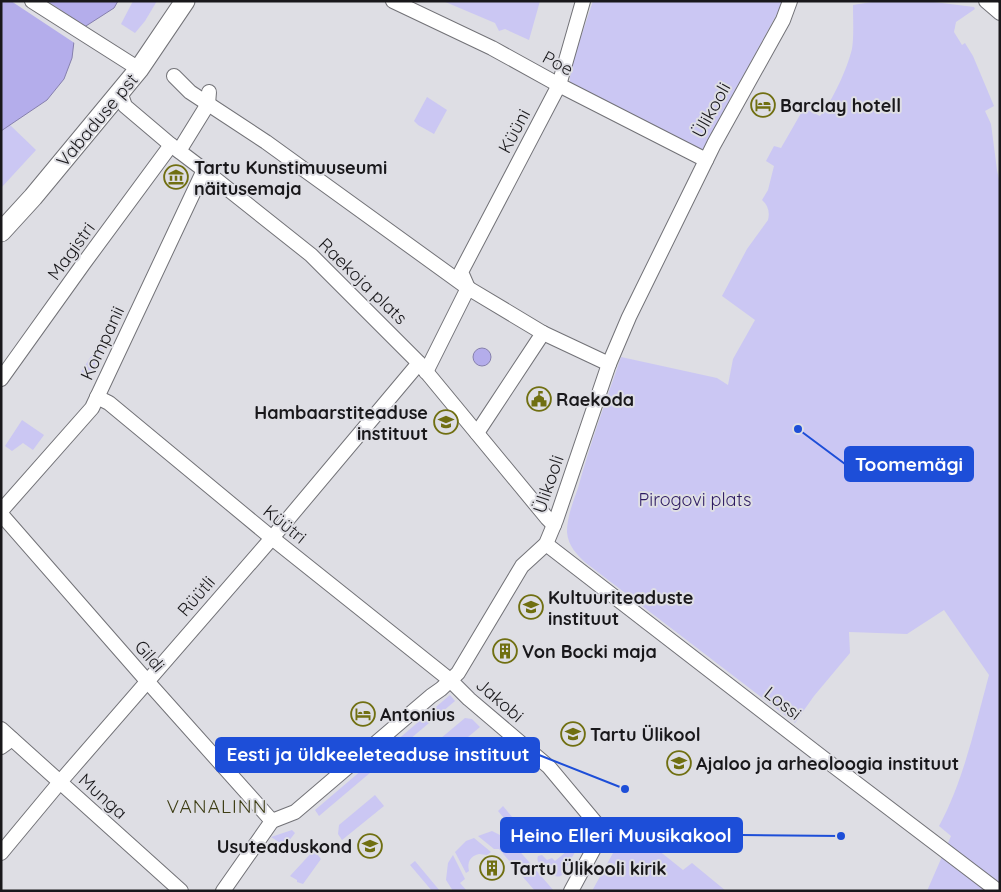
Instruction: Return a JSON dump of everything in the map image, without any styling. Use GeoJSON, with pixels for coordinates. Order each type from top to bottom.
{"type":"FeatureCollection","features":[{"type":"Feature","properties":{"kind":"main road","name":"Vabaduse pst"},"geometry":{"type":"LineString","coordinates":[[1,232],[33,197],[139,69],[185,1]]}},
{"type":"Feature","properties":{"kind":"street"},"geometry":{"type":"LineString","coordinates":[[32,1],[139,69]]}},
{"type":"Feature","properties":{"kind":"street","name":"Poe"},"geometry":{"type":"LineString","coordinates":[[393,1],[492,48],[559,86],[706,160]]}},
{"type":"Feature","properties":{"kind":"street","name":"Küüni"},"geometry":{"type":"LineString","coordinates":[[468,288],[461,272],[559,86],[583,1]]}},
{"type":"Feature","properties":{"kind":"street","name":"Ülikooli"},"geometry":{"type":"LineString","coordinates":[[272,821],[295,812],[458,673],[522,566],[546,544],[609,364],[628,317],[706,160],[783,20],[790,1]]}},
{"type":"Feature","properties":{"kind":"street"},"geometry":{"type":"LineString","coordinates":[[986,1],[1000,13]]}},
{"type":"Feature","properties":{"kind":"street"},"geometry":{"type":"LineString","coordinates":[[174,76],[190,92],[209,98],[266,142],[468,288],[543,333],[609,364]]}},
{"type":"Feature","properties":{"kind":"street","name":"Raekoja plats"},"geometry":{"type":"LineString","coordinates":[[120,92],[125,106],[175,148],[311,255],[423,367],[554,525]]}},
{"type":"Feature","properties":{"kind":"street","name":"Magistri"},"geometry":{"type":"LineString","coordinates":[[1,379],[84,263],[175,148],[209,98]]}},
{"type":"Feature","properties":{"kind":"street","name":"Kompanii"},"geometry":{"type":"LineString","coordinates":[[1,513],[92,408],[204,170]]}},
{"type":"Feature","properties":{"kind":"street","name":"Rüütli"},"geometry":{"type":"LineString","coordinates":[[1,853],[147,681],[423,367],[468,288]]}},
{"type":"Feature","properties":{"kind":"street"},"geometry":{"type":"LineString","coordinates":[[477,433],[543,333]]}},
{"type":"Feature","properties":{"kind":"street","name":"Küütri"},"geometry":{"type":"LineString","coordinates":[[97,397],[109,403],[272,538],[450,680]]}},
{"type":"Feature","properties":{"kind":"street","name":"Gildi"},"geometry":{"type":"LineString","coordinates":[[1,513],[272,821]]}},
{"type":"Feature","properties":{"kind":"street","name":"Lossi"},"geometry":{"type":"LineString","coordinates":[[546,544],[998,890]]}},
{"type":"Feature","properties":{"kind":"street","name":"Jakobi"},"geometry":{"type":"LineString","coordinates":[[450,680],[469,699],[549,767],[600,828],[598,841],[571,891]]}},
{"type":"Feature","properties":{"kind":"street","name":"Munga"},"geometry":{"type":"LineString","coordinates":[[1,729],[7,743],[60,782],[181,891]]}},
{"type":"Feature","properties":{"kind":"street"},"geometry":{"type":"LineString","coordinates":[[223,891],[272,821]]}},
{"type":"Feature","properties":{"kind":"green space"},"geometry":{"type":"Polygon","coordinates":[[[133,1],[157,1],[135,33],[121,24],[133,1]]]}},
{"type":"Feature","properties":{"kind":"green space"},"geometry":{"type":"Polygon","coordinates":[[[443,1],[540,1],[529,40],[505,29],[499,31],[495,23],[443,1]]]}},
{"type":"Feature","properties":{"kind":"green space"},"geometry":{"type":"Polygon","coordinates":[[[593,1],[784,1],[701,153],[570,91],[570,69],[593,1]]]}},
{"type":"Feature","properties":{"kind":"green space","name":"Pirogovi plats"},"geometry":{"type":"Polygon","coordinates":[[[878,1],[926,1],[974,7],[975,9],[956,22],[954,32],[962,45],[965,43],[973,56],[994,106],[985,111],[991,124],[1000,184],[1000,891],[927,891],[951,836],[939,826],[962,771],[989,675],[944,610],[907,634],[849,632],[850,653],[814,696],[795,723],[586,563],[571,546],[567,532],[572,504],[621,357],[717,378],[728,385],[733,359],[755,320],[722,296],[747,249],[768,220],[768,209],[762,200],[768,190],[774,166],[766,161],[774,146],[781,148],[804,108],[820,116],[830,102],[847,66],[852,49],[853,5],[878,1]]]}},
{"type":"Feature","properties":{"kind":"green space"},"geometry":{"type":"Polygon","coordinates":[[[427,97],[447,110],[434,134],[414,121],[427,97]]]}},
{"type":"Feature","properties":{"kind":"green space"},"geometry":{"type":"Polygon","coordinates":[[[10,125],[36,150],[1,188],[1,131],[10,125]]]}},
{"type":"Feature","properties":{"kind":"green space"},"geometry":{"type":"Polygon","coordinates":[[[102,339],[106,342],[89,376],[81,372],[102,339]]]}},
{"type":"Feature","properties":{"kind":"green space"},"geometry":{"type":"Polygon","coordinates":[[[22,420],[44,435],[33,450],[23,443],[12,451],[5,446],[22,420]]]}},
{"type":"Feature","properties":{"kind":"green space"},"geometry":{"type":"Polygon","coordinates":[[[450,695],[455,701],[319,816],[315,810],[450,695]]]}},
{"type":"Feature","properties":{"kind":"green space"},"geometry":{"type":"Polygon","coordinates":[[[465,718],[472,719],[480,727],[438,762],[428,749],[465,718]]]}},
{"type":"Feature","properties":{"kind":"green space"},"geometry":{"type":"Polygon","coordinates":[[[375,795],[384,806],[342,840],[338,834],[339,825],[375,795]]]}},
{"type":"Feature","properties":{"kind":"green space"},"geometry":{"type":"Polygon","coordinates":[[[503,806],[538,848],[533,853],[498,811],[503,806]]]}},
{"type":"Feature","properties":{"kind":"green space"},"geometry":{"type":"Polygon","coordinates":[[[628,826],[683,870],[692,863],[726,891],[592,891],[628,826]]]}},
{"type":"Feature","properties":{"kind":"green space"},"geometry":{"type":"Polygon","coordinates":[[[292,830],[295,833],[285,846],[271,837],[292,830]]]}},
{"type":"Feature","properties":{"kind":"green space"},"geometry":{"type":"Polygon","coordinates":[[[492,831],[510,840],[554,891],[535,891],[499,849],[494,849],[478,836],[492,831]]]}},
{"type":"Feature","properties":{"kind":"green space"},"geometry":{"type":"Polygon","coordinates":[[[474,838],[491,852],[487,855],[479,854],[471,858],[468,865],[469,871],[466,873],[455,852],[466,841],[474,838]]]}},
{"type":"Feature","properties":{"kind":"green space"},"geometry":{"type":"Polygon","coordinates":[[[583,838],[562,875],[555,876],[545,866],[543,868],[539,862],[538,856],[542,855],[547,860],[552,858],[555,861],[583,838]]]}},
{"type":"Feature","properties":{"kind":"green space"},"geometry":{"type":"Polygon","coordinates":[[[314,850],[321,859],[303,884],[297,882],[297,880],[290,876],[314,850]]]}},
{"type":"Feature","properties":{"kind":"green space"},"geometry":{"type":"Polygon","coordinates":[[[453,855],[465,879],[460,883],[467,891],[453,891],[446,880],[448,863],[453,855]]]}},
{"type":"Feature","properties":{"kind":"green space"},"geometry":{"type":"Polygon","coordinates":[[[415,861],[440,891],[432,891],[410,865],[415,861]]]}},
{"type":"Feature","properties":{"kind":"shaded area"},"geometry":{"type":"Polygon","coordinates":[[[1,1],[118,1],[114,8],[75,33],[72,58],[64,79],[47,100],[1,131],[1,1]]]}},
{"type":"Feature","properties":{"kind":"shaded area"},"geometry":{"type":"Polygon","coordinates":[[[482,348],[488,351],[491,357],[488,363],[482,366],[476,363],[473,357],[476,351],[482,348]]]}},
{"type":"Feature","properties":{"kind":"pier"},"geometry":{"type":"Polygon","coordinates":[[[11,1],[47,1],[88,28],[77,34],[76,44],[11,1]]]}},
{"type":"Feature","properties":{"kind":"place","name":"Barclay hotell"},"geometry":{"type":"Point","coordinates":[763,105]}},
{"type":"Feature","properties":{"kind":"place","name":"Tartu Kunstimuuseumi näitusemaja"},"geometry":{"type":"Point","coordinates":[176,177]}},
{"type":"Feature","properties":{"kind":"place","name":"Raekoda"},"geometry":{"type":"Point","coordinates":[539,399]}},
{"type":"Feature","properties":{"kind":"place","name":"Hambaarstiteaduse instituut"},"geometry":{"type":"Point","coordinates":[446,422]}},
{"type":"Feature","properties":{"kind":"place","name":"Toomemägi"},"geometry":{"type":"Point","coordinates":[798,429]}},
{"type":"Feature","properties":{"kind":"place","name":"Kultuuriteaduste instituut"},"geometry":{"type":"Point","coordinates":[531,607]}},
{"type":"Feature","properties":{"kind":"place","name":"Von Bocki maja"},"geometry":{"type":"Point","coordinates":[505,651]}},
{"type":"Feature","properties":{"kind":"place","name":"Antonius"},"geometry":{"type":"Point","coordinates":[363,714]}},
{"type":"Feature","properties":{"kind":"place","name":"Tartu Ülikool"},"geometry":{"type":"Point","coordinates":[573,734]}},
{"type":"Feature","properties":{"kind":"place","name":"Ajaloo ja arheoloogia instituut"},"geometry":{"type":"Point","coordinates":[679,763]}},
{"type":"Feature","properties":{"kind":"place","name":"Eesti ja üldkeeleteaduse instituut"},"geometry":{"type":"Point","coordinates":[625,789]}},
{"type":"Feature","properties":{"kind":"place","name":"Heino Elleri Muusikakool"},"geometry":{"type":"Point","coordinates":[841,836]}},
{"type":"Feature","properties":{"kind":"place","name":"Usuteaduskond"},"geometry":{"type":"Point","coordinates":[370,846]}},
{"type":"Feature","properties":{"kind":"place","name":"Tartu Ülikooli kirik"},"geometry":{"type":"Point","coordinates":[492,868]}},
{"type":"Feature","properties":{"kind":"district","name":"VANALINN"},"geometry":{"type":"Point","coordinates":[217,806]}}]}
